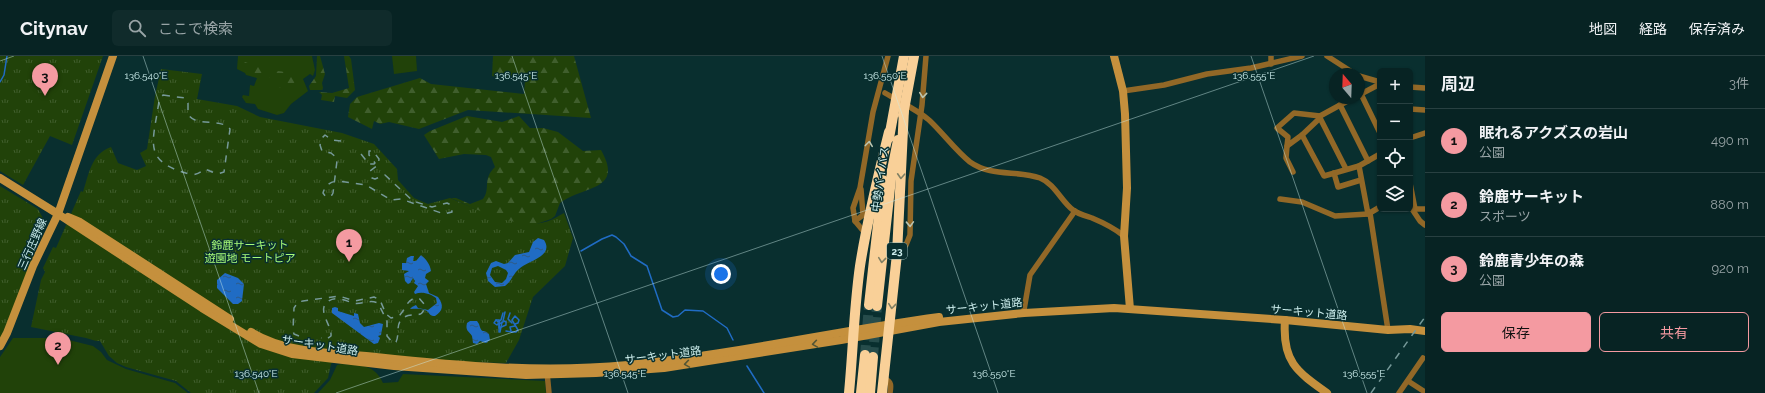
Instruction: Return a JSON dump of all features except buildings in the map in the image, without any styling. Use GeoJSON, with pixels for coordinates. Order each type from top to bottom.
{"type":"FeatureCollection","features":[{"type":"Feature","properties":{"kind":"highway","name":"中勢バイパス"},"geometry":{"type":"LineString","coordinates":[[904,56],[889,132],[873,306],[892,170],[909,109],[914,56]]}},
{"type":"Feature","properties":{"kind":"highway","name":"23"},"geometry":{"type":"LineString","coordinates":[[882,393],[885,379],[897,254],[909,109]]}},
{"type":"Feature","properties":{"kind":"highway"},"geometry":{"type":"LineString","coordinates":[[849,393],[855,303],[865,234],[889,132]]}},
{"type":"Feature","properties":{"kind":"highway"},"geometry":{"type":"LineString","coordinates":[[861,393],[869,356],[870,393]]}},
{"type":"Feature","properties":{"kind":"street"},"geometry":{"type":"LineString","coordinates":[[58,214],[113,56]]}},
{"type":"Feature","properties":{"kind":"street"},"geometry":{"type":"LineString","coordinates":[[865,234],[855,221],[853,208],[860,188],[873,112],[888,56]]}},
{"type":"Feature","properties":{"kind":"street"},"geometry":{"type":"LineString","coordinates":[[897,254],[906,245],[910,235],[911,181],[921,114],[926,56]]}},
{"type":"Feature","properties":{"kind":"street"},"geometry":{"type":"LineString","coordinates":[[1114,56],[1123,91],[1127,188],[1124,236],[1130,309]]}},
{"type":"Feature","properties":{"kind":"street"},"geometry":{"type":"LineString","coordinates":[[1271,56],[1271,64]]}},
{"type":"Feature","properties":{"kind":"street"},"geometry":{"type":"LineString","coordinates":[[1123,91],[1164,85],[1207,74],[1271,64],[1302,56]]}},
{"type":"Feature","properties":{"kind":"street"},"geometry":{"type":"LineString","coordinates":[[1327,56],[1346,68]]}},
{"type":"Feature","properties":{"kind":"street"},"geometry":{"type":"LineString","coordinates":[[1365,78],[1377,82]]}},
{"type":"Feature","properties":{"kind":"street"},"geometry":{"type":"LineString","coordinates":[[1365,92],[1377,85]]}},
{"type":"Feature","properties":{"kind":"street"},"geometry":{"type":"LineString","coordinates":[[1413,87],[1425,88]]}},
{"type":"Feature","properties":{"kind":"street"},"geometry":{"type":"LineString","coordinates":[[885,93],[909,109],[921,114],[970,161],[992,172],[1016,173],[1048,182],[1066,204],[1074,211],[1108,225],[1124,236]]}},
{"type":"Feature","properties":{"kind":"street"},"geometry":{"type":"LineString","coordinates":[[1365,104],[1377,127]]}},
{"type":"Feature","properties":{"kind":"street"},"geometry":{"type":"LineString","coordinates":[[1287,146],[1302,135],[1320,117],[1340,105],[1368,161]]}},
{"type":"Feature","properties":{"kind":"street"},"geometry":{"type":"LineString","coordinates":[[1413,109],[1425,110]]}},
{"type":"Feature","properties":{"kind":"street"},"geometry":{"type":"LineString","coordinates":[[1293,172],[1286,158],[1288,136],[1277,128],[1294,113],[1320,117]]}},
{"type":"Feature","properties":{"kind":"street"},"geometry":{"type":"LineString","coordinates":[[1320,117],[1346,170]]}},
{"type":"Feature","properties":{"kind":"street"},"geometry":{"type":"LineString","coordinates":[[1413,137],[1425,133]]}},
{"type":"Feature","properties":{"kind":"street"},"geometry":{"type":"LineString","coordinates":[[1302,135],[1324,176],[1358,166],[1377,156]]}},
{"type":"Feature","properties":{"kind":"street"},"geometry":{"type":"LineString","coordinates":[[1358,166],[1369,214],[1388,330]]}},
{"type":"Feature","properties":{"kind":"street"},"geometry":{"type":"LineString","coordinates":[[1334,173],[1338,187],[1361,180]]}},
{"type":"Feature","properties":{"kind":"street","name":"三行庄野線"},"geometry":{"type":"LineString","coordinates":[[0,178],[58,214],[33,266],[7,333],[0,346]]}},
{"type":"Feature","properties":{"kind":"street"},"geometry":{"type":"LineString","coordinates":[[855,221],[863,215],[860,188]]}},
{"type":"Feature","properties":{"kind":"street"},"geometry":{"type":"LineString","coordinates":[[1280,199],[1302,202],[1335,216],[1369,214],[1377,210]]}},
{"type":"Feature","properties":{"kind":"street"},"geometry":{"type":"LineString","coordinates":[[1413,208],[1425,209]]}},
{"type":"Feature","properties":{"kind":"street"},"geometry":{"type":"LineString","coordinates":[[1413,208],[1420,221],[1425,225]]}},
{"type":"Feature","properties":{"kind":"street"},"geometry":{"type":"LineString","coordinates":[[1024,310],[1030,275],[1074,211]]}},
{"type":"Feature","properties":{"kind":"street","name":"サーキット道路"},"geometry":{"type":"LineString","coordinates":[[58,214],[202,308],[269,347],[292,354],[394,366],[501,374],[547,371],[664,368],[889,327],[994,315],[1114,308],[1285,320],[1388,330],[1410,329],[1425,331]]}},
{"type":"Feature","properties":{"kind":"street"},"geometry":{"type":"LineString","coordinates":[[889,327],[964,314],[1080,307],[1114,308]]}},
{"type":"Feature","properties":{"kind":"street"},"geometry":{"type":"LineString","coordinates":[[1285,320],[1284,341],[1290,360],[1304,377],[1326,393]]}},
{"type":"Feature","properties":{"kind":"street"},"geometry":{"type":"LineString","coordinates":[[1399,393],[1423,358]]}},
{"type":"Feature","properties":{"kind":"street"},"geometry":{"type":"LineString","coordinates":[[547,371],[549,393]]}},
{"type":"Feature","properties":{"kind":"street"},"geometry":{"type":"LineString","coordinates":[[885,379],[891,384],[890,393]]}},
{"type":"Feature","properties":{"kind":"street"},"geometry":{"type":"LineString","coordinates":[[1408,381],[1425,392]]}},
{"type":"Feature","properties":{"kind":"green space"},"geometry":{"type":"Polygon","coordinates":[[[0,56],[103,56],[72,145],[50,136],[23,185],[0,171],[0,56]]]}},
{"type":"Feature","properties":{"kind":"green space"},"geometry":{"type":"Polygon","coordinates":[[[238,56],[312,56],[315,70],[313,76],[310,74],[303,79],[308,91],[291,104],[284,113],[277,115],[258,109],[255,104],[246,103],[242,97],[243,95],[249,96],[250,85],[254,86],[257,78],[246,75],[237,69],[238,56]]]}},
{"type":"Feature","properties":{"kind":"green space"},"geometry":{"type":"Polygon","coordinates":[[[317,56],[320,56],[325,74],[322,83],[323,88],[322,90],[310,90],[309,86],[316,76],[317,56]]]}},
{"type":"Feature","properties":{"kind":"green space"},"geometry":{"type":"Polygon","coordinates":[[[344,56],[349,56],[351,59],[355,90],[347,98],[335,96],[334,102],[321,100],[322,95],[319,92],[332,93],[349,88],[344,56]]]}},
{"type":"Feature","properties":{"kind":"green space"},"geometry":{"type":"Polygon","coordinates":[[[392,56],[416,56],[417,71],[394,74],[392,56]]]}},
{"type":"Feature","properties":{"kind":"green space"},"geometry":{"type":"Polygon","coordinates":[[[493,56],[574,56],[591,118],[468,110],[419,129],[389,122],[380,124],[374,121],[372,129],[348,117],[350,104],[357,97],[420,78],[431,84],[524,94],[525,80],[492,76],[493,56]]]}},
{"type":"Feature","properties":{"kind":"green space"},"geometry":{"type":"Polygon","coordinates":[[[245,62],[259,67],[264,65],[269,70],[266,76],[260,80],[253,75],[251,71],[240,69],[245,62]]]}},
{"type":"Feature","properties":{"kind":"green space"},"geometry":{"type":"Polygon","coordinates":[[[274,67],[276,72],[286,72],[291,67],[293,70],[291,73],[300,79],[289,85],[276,88],[275,92],[272,94],[270,92],[276,81],[269,77],[271,73],[269,69],[274,67]]]}},
{"type":"Feature","properties":{"kind":"green space","name":"鈴鹿サーキット 遊園地 モートピア"},"geometry":{"type":"Polygon","coordinates":[[[161,69],[202,74],[197,99],[237,106],[260,117],[342,133],[374,144],[397,169],[398,180],[414,198],[428,204],[450,198],[496,217],[510,221],[534,224],[552,220],[564,213],[573,238],[565,266],[533,297],[519,340],[506,363],[465,362],[340,351],[331,364],[328,378],[314,393],[191,393],[176,381],[117,363],[109,356],[100,341],[31,327],[41,280],[45,272],[43,268],[53,247],[56,248],[81,191],[83,192],[92,165],[99,154],[111,147],[118,163],[137,170],[146,166],[140,153],[147,149],[155,96],[161,69]]]}},
{"type":"Feature","properties":{"kind":"green space"},"geometry":{"type":"Polygon","coordinates":[[[467,116],[502,122],[519,116],[530,128],[543,128],[558,132],[583,151],[601,150],[607,163],[608,173],[605,180],[598,185],[560,203],[555,216],[551,219],[519,230],[451,198],[456,198],[470,204],[483,199],[489,176],[495,167],[491,157],[486,155],[464,154],[439,159],[424,135],[430,131],[467,116]]]}},
{"type":"Feature","properties":{"kind":"green space"},"geometry":{"type":"Polygon","coordinates":[[[0,186],[38,209],[45,222],[25,279],[0,340],[0,186]]]}},
{"type":"Feature","properties":{"kind":"green space"},"geometry":{"type":"Polygon","coordinates":[[[13,338],[61,338],[93,346],[101,352],[107,360],[126,369],[175,383],[188,393],[0,393],[0,357],[13,338]]]}},
{"type":"Feature","properties":{"kind":"green space"},"geometry":{"type":"Polygon","coordinates":[[[341,364],[371,369],[383,383],[398,382],[403,374],[545,381],[546,393],[318,393],[330,380],[337,365],[341,364]]]}},
{"type":"Feature","properties":{"kind":"water"},"geometry":{"type":"Polygon","coordinates":[[[538,238],[544,240],[546,251],[543,255],[519,269],[505,286],[495,287],[488,281],[486,273],[491,263],[496,261],[504,264],[508,263],[515,255],[529,252],[533,242],[538,238]],[[498,266],[492,268],[490,275],[495,282],[502,283],[506,279],[508,273],[506,270],[498,266]]]}},
{"type":"Feature","properties":{"kind":"water"},"geometry":{"type":"Polygon","coordinates":[[[421,255],[428,262],[431,271],[426,274],[425,278],[429,281],[426,284],[429,293],[438,297],[442,305],[440,312],[435,316],[423,309],[428,310],[437,303],[436,298],[429,294],[415,294],[414,292],[418,286],[414,283],[415,281],[413,278],[408,284],[405,281],[404,274],[409,271],[402,270],[402,263],[406,263],[407,258],[411,256],[414,256],[413,261],[416,261],[421,255]]]}},
{"type":"Feature","properties":{"kind":"water"},"geometry":{"type":"Polygon","coordinates":[[[225,273],[238,278],[244,284],[242,301],[238,304],[233,304],[217,288],[217,280],[225,273]]]}},
{"type":"Feature","properties":{"kind":"water"},"geometry":{"type":"Polygon","coordinates":[[[416,305],[418,308],[423,309],[410,309],[416,305]]]}},
{"type":"Feature","properties":{"kind":"water"},"geometry":{"type":"Polygon","coordinates":[[[332,308],[338,308],[338,311],[354,316],[354,313],[358,314],[360,323],[364,327],[379,323],[383,324],[381,335],[378,336],[380,338],[378,343],[374,344],[332,313],[332,308]]]}},
{"type":"Feature","properties":{"kind":"water"},"geometry":{"type":"Polygon","coordinates":[[[470,321],[477,321],[482,330],[489,334],[490,340],[486,343],[480,341],[477,344],[473,343],[472,336],[467,328],[467,323],[470,321]]]}},
{"type":"Feature","properties":{"kind":"waterway"},"geometry":{"type":"LineString","coordinates":[[0,82],[4,75],[7,56]]}},
{"type":"Feature","properties":{"kind":"waterway"},"geometry":{"type":"LineString","coordinates":[[581,251],[602,239],[612,235],[616,237],[624,244],[631,256],[647,266],[662,310],[673,317],[678,316],[685,310],[703,311],[727,328],[733,340]]}},
{"type":"Feature","properties":{"kind":"waterway"},"geometry":{"type":"LineString","coordinates":[[503,321],[505,312]]}},
{"type":"Feature","properties":{"kind":"waterway"},"geometry":{"type":"LineString","coordinates":[[496,320],[498,322],[501,320],[503,313]]}},
{"type":"Feature","properties":{"kind":"waterway"},"geometry":{"type":"LineString","coordinates":[[510,313],[508,319],[512,323]]}},
{"type":"Feature","properties":{"kind":"waterway"},"geometry":{"type":"LineString","coordinates":[[512,332],[516,332],[518,330],[512,320],[515,316],[519,320],[518,323],[515,324]]}},
{"type":"Feature","properties":{"kind":"waterway"},"geometry":{"type":"LineString","coordinates":[[499,332],[499,324],[499,323],[499,322],[499,320],[496,320],[494,323],[497,325],[499,322],[500,322],[500,320]]}},
{"type":"Feature","properties":{"kind":"waterway"},"geometry":{"type":"LineString","coordinates":[[503,322],[499,324],[499,328],[506,325],[506,322],[504,321]]}},
{"type":"Feature","properties":{"kind":"waterway"},"geometry":{"type":"LineString","coordinates":[[500,332],[502,322]]}},
{"type":"Feature","properties":{"kind":"waterway"},"geometry":{"type":"LineString","coordinates":[[511,331],[510,327],[515,326]]}},
{"type":"Feature","properties":{"kind":"waterway"},"geometry":{"type":"LineString","coordinates":[[506,331],[512,332]]}},
{"type":"Feature","properties":{"kind":"waterway"},"geometry":{"type":"LineString","coordinates":[[747,366],[764,393]]}},
{"type":"Feature","properties":{"kind":"tunnel"},"geometry":{"type":"LineString","coordinates":[[865,355],[869,305]]}},
{"type":"Feature","properties":{"kind":"tunnel"},"geometry":{"type":"LineString","coordinates":[[873,357],[877,306]]}},
{"type":"Feature","properties":{"kind":"railway"},"geometry":{"type":"LineString","coordinates":[[163,95],[185,98],[188,103],[188,114],[197,121],[226,125],[230,129],[224,172],[217,174],[205,169],[193,175],[176,170],[165,164],[158,157],[154,149],[153,140],[159,101],[163,95]]}},
{"type":"Feature","properties":{"kind":"railway"},"geometry":{"type":"LineString","coordinates":[[341,141],[332,140],[325,135],[322,138],[320,145],[322,151],[331,153],[337,158],[337,161],[333,193],[332,195],[326,197],[323,193],[327,186],[333,182],[336,181],[339,181],[366,185],[391,200],[401,199],[444,214],[452,212],[451,205],[447,203],[432,207],[413,201],[385,175],[375,179],[372,178],[370,171],[378,165],[379,159],[373,151],[369,151],[369,155],[375,163],[369,164],[357,149]]}},
{"type":"Feature","properties":{"kind":"railway"},"geometry":{"type":"LineString","coordinates":[[299,336],[294,334],[293,331],[294,308],[298,302],[339,296],[355,301],[374,297],[380,300],[386,314],[391,318],[399,316],[412,299],[419,298],[425,305],[422,313],[406,316],[401,320],[398,326],[396,342],[393,343],[387,336],[387,321],[378,303],[353,303],[339,299],[332,299],[326,303],[324,307],[324,315],[330,328],[331,336],[327,339],[321,338]]}},
{"type":"Feature","properties":{"kind":"railway"},"geometry":{"type":"LineString","coordinates":[[1371,393],[1425,317]]}},
{"type":"Feature","properties":{"kind":"place","name":"鈴鹿青少年の森"},"geometry":{"type":"Point","coordinates":[45,96]}},
{"type":"Feature","properties":{"kind":"place","name":"眠れるアクズスの岩山"},"geometry":{"type":"Point","coordinates":[349,262]}},
{"type":"Feature","properties":{"kind":"place","name":"鈴鹿サーキット"},"geometry":{"type":"Point","coordinates":[58,365]}}]}
